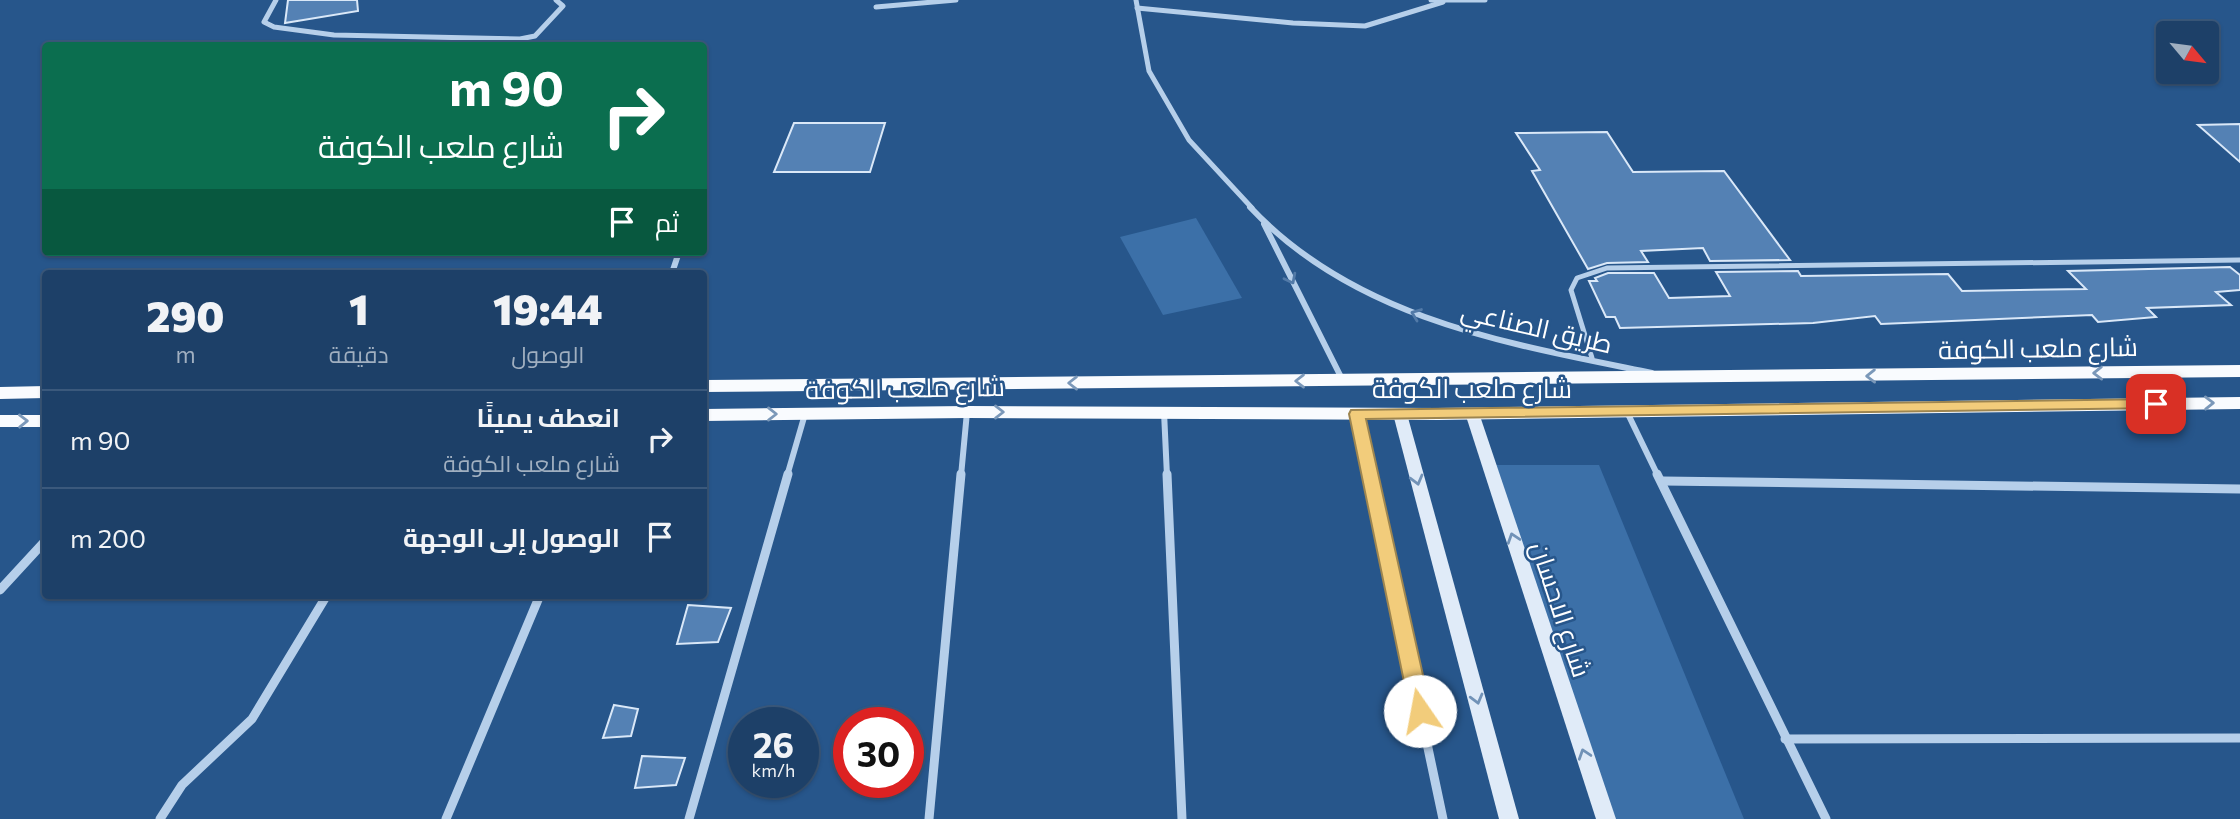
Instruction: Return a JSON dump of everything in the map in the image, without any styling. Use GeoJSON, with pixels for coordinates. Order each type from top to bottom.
{"type":"FeatureCollection","features":[{"type":"Feature","properties":{"kind":"main road","name":"شارع ملعب الكوفة"},"geometry":{"type":"LineString","coordinates":[[707,386],[2240,371]]}},
{"type":"Feature","properties":{"kind":"main road"},"geometry":{"type":"LineString","coordinates":[[0,393],[42,393]]}},
{"type":"Feature","properties":{"kind":"main road","name":"شارع ملعب الكوفة"},"geometry":{"type":"LineString","coordinates":[[707,415],[967,412],[1472,414],[2240,403]]}},
{"type":"Feature","properties":{"kind":"main road"},"geometry":{"type":"LineString","coordinates":[[0,421],[42,421]]}},
{"type":"Feature","properties":{"kind":"street"},"geometry":{"type":"LineString","coordinates":[[276,0],[264,22],[274,27],[334,35],[520,39],[535,36],[562,6],[556,0]]}},
{"type":"Feature","properties":{"kind":"street"},"geometry":{"type":"LineString","coordinates":[[876,7],[956,0]]}},
{"type":"Feature","properties":{"kind":"street","name":"طريق الصناعي"},"geometry":{"type":"LineString","coordinates":[[1136,0],[1149,71],[1189,141],[1282,238],[1327,270],[1408,311],[1491,340],[1592,358],[1671,378]]}},
{"type":"Feature","properties":{"kind":"street"},"geometry":{"type":"LineString","coordinates":[[1432,0],[1485,0]]}},
{"type":"Feature","properties":{"kind":"street"},"geometry":{"type":"LineString","coordinates":[[1137,8],[1293,23],[1365,26],[1443,2]]}},
{"type":"Feature","properties":{"kind":"street"},"geometry":{"type":"LineString","coordinates":[[1261,218],[1343,381]]}},
{"type":"Feature","properties":{"kind":"street"},"geometry":{"type":"LineString","coordinates":[[929,819],[967,412]]}},
{"type":"Feature","properties":{"kind":"street"},"geometry":{"type":"LineString","coordinates":[[1164,412],[1182,819]]}},
{"type":"Feature","properties":{"kind":"street"},"geometry":{"type":"LineString","coordinates":[[1627,412],[1826,819]]}},
{"type":"Feature","properties":{"kind":"street"},"geometry":{"type":"LineString","coordinates":[[689,819],[805,414]]}},
{"type":"Feature","properties":{"kind":"street"},"geometry":{"type":"LineString","coordinates":[[1357,414],[1443,819]]}},
{"type":"Feature","properties":{"kind":"street"},"geometry":{"type":"LineString","coordinates":[[1400,414],[1509,819]]}},
{"type":"Feature","properties":{"kind":"street","name":"شارع الاحسان"},"geometry":{"type":"LineString","coordinates":[[1472,414],[1606,819]]}},
{"type":"Feature","properties":{"kind":"street"},"geometry":{"type":"LineString","coordinates":[[1662,481],[2240,489]]}},
{"type":"Feature","properties":{"kind":"street"},"geometry":{"type":"LineString","coordinates":[[0,590],[42,544]]}},
{"type":"Feature","properties":{"kind":"street"},"geometry":{"type":"LineString","coordinates":[[160,819],[182,785],[252,719],[325,599]]}},
{"type":"Feature","properties":{"kind":"street"},"geometry":{"type":"LineString","coordinates":[[446,819],[538,599]]}},
{"type":"Feature","properties":{"kind":"street"},"geometry":{"type":"LineString","coordinates":[[1786,739],[2240,738]]}},
{"type":"Feature","properties":{"kind":"lane"},"geometry":{"type":"LineString","coordinates":[[1592,358],[1571,290],[1577,278],[1607,268],[2240,260]]}},
{"type":"Feature","properties":{"kind":"shaded area"},"geometry":{"type":"Polygon","coordinates":[[[1196,218],[1242,298],[1163,315],[1120,237],[1196,218]]]}},
{"type":"Feature","properties":{"kind":"shaded area"},"geometry":{"type":"Polygon","coordinates":[[[1482,465],[1599,465],[1744,819],[1601,819],[1482,465]]]}},
{"type":"Feature","properties":{"kind":"building"},"geometry":{"type":"Polygon","coordinates":[[[288,0],[357,0],[358,11],[285,23],[288,0]]]}},
{"type":"Feature","properties":{"kind":"building"},"geometry":{"type":"Polygon","coordinates":[[[794,123],[885,123],[870,172],[774,172],[794,123]]]}},
{"type":"Feature","properties":{"kind":"building"},"geometry":{"type":"Polygon","coordinates":[[[2240,124],[2240,162],[2198,125],[2240,124]]]}},
{"type":"Feature","properties":{"kind":"building"},"geometry":{"type":"Polygon","coordinates":[[[1607,132],[1633,172],[1724,171],[1790,260],[1710,261],[1703,248],[1641,251],[1648,262],[1607,263],[1588,269],[1532,171],[1540,170],[1516,133],[1607,132]]]}},
{"type":"Feature","properties":{"kind":"building"},"geometry":{"type":"Polygon","coordinates":[[[2230,267],[2240,275],[2240,290],[2216,292],[2231,305],[2147,308],[2156,317],[2098,322],[2092,315],[1881,324],[1875,316],[1813,323],[1620,328],[1615,317],[1606,317],[1589,281],[1597,281],[1595,278],[1608,273],[1654,273],[1669,298],[1730,296],[1716,272],[1798,271],[1801,276],[1948,274],[1962,291],[2086,289],[2068,271],[2230,267]]]}},
{"type":"Feature","properties":{"kind":"building"},"geometry":{"type":"Polygon","coordinates":[[[688,605],[731,608],[718,642],[677,644],[688,605]]]}},
{"type":"Feature","properties":{"kind":"building"},"geometry":{"type":"Polygon","coordinates":[[[614,705],[638,709],[631,736],[603,738],[614,705]]]}},
{"type":"Feature","properties":{"kind":"building"},"geometry":{"type":"Polygon","coordinates":[[[642,756],[685,758],[676,785],[635,788],[642,756]]]}},
{"type":"Feature","properties":{"kind":"route"},"geometry":{"type":"LineString","coordinates":[[1420,711],[1357,414],[2156,404]]}}]}
